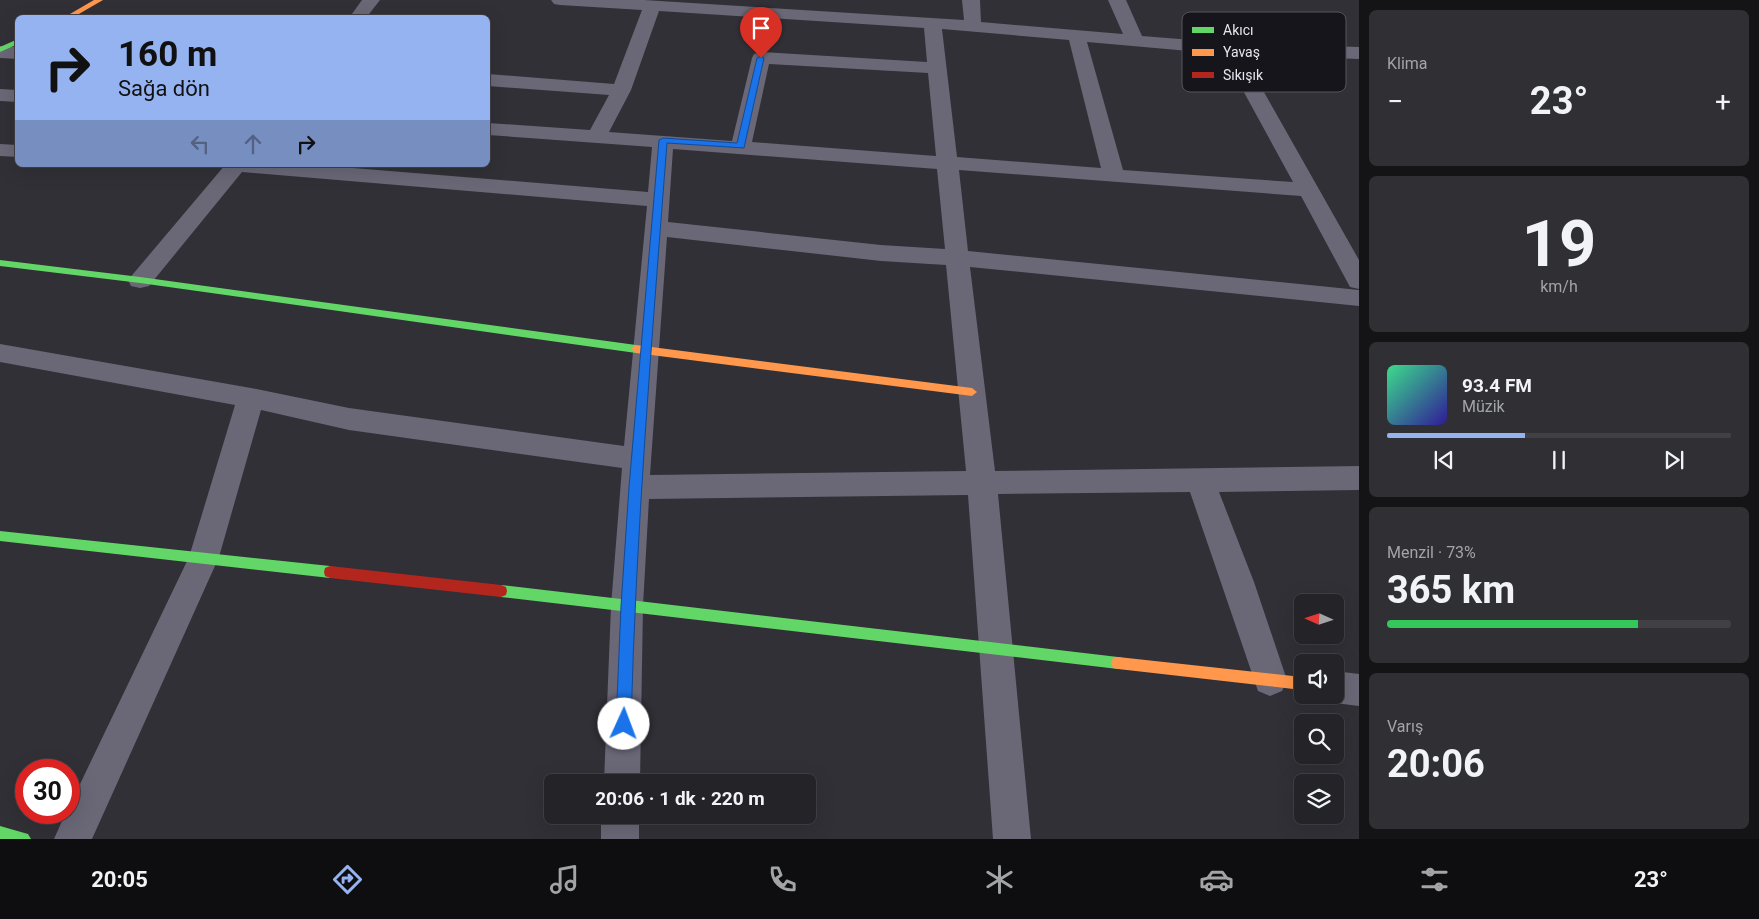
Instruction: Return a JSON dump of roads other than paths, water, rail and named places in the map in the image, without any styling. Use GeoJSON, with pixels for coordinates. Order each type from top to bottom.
{"type":"FeatureCollection","features":[{"type":"Feature","properties":{"kind":"street"},"geometry":{"type":"LineString","coordinates":[[72,15],[99,0]]}},
{"type":"Feature","properties":{"kind":"street"},"geometry":{"type":"LineString","coordinates":[[359,15],[371,0]]}},
{"type":"Feature","properties":{"kind":"street"},"geometry":{"type":"LineString","coordinates":[[560,0],[652,6],[673,4],[818,8],[932,23],[1182,44]]}},
{"type":"Feature","properties":{"kind":"street"},"geometry":{"type":"LineString","coordinates":[[971,0],[973,26]]}},
{"type":"Feature","properties":{"kind":"street"},"geometry":{"type":"LineString","coordinates":[[1117,0],[1135,40]]}},
{"type":"Feature","properties":{"kind":"street"},"geometry":{"type":"LineString","coordinates":[[597,136],[621,90],[652,6]]}},
{"type":"Feature","properties":{"kind":"street"},"geometry":{"type":"LineString","coordinates":[[932,23],[982,483],[1012,839]]}},
{"type":"Feature","properties":{"kind":"street"},"geometry":{"type":"LineString","coordinates":[[1076,34],[1113,174]]}},
{"type":"Feature","properties":{"kind":"street"},"geometry":{"type":"LineString","coordinates":[[0,51],[15,43]]}},
{"type":"Feature","properties":{"kind":"street"},"geometry":{"type":"LineString","coordinates":[[0,51],[15,53]]}},
{"type":"Feature","properties":{"kind":"street"},"geometry":{"type":"LineString","coordinates":[[1346,53],[1359,53]]}},
{"type":"Feature","properties":{"kind":"street"},"geometry":{"type":"LineString","coordinates":[[741,146],[761,58],[937,68]]}},
{"type":"Feature","properties":{"kind":"street"},"geometry":{"type":"LineString","coordinates":[[490,80],[621,90]]}},
{"type":"Feature","properties":{"kind":"street"},"geometry":{"type":"LineString","coordinates":[[1254,92],[1359,281]]}},
{"type":"Feature","properties":{"kind":"street"},"geometry":{"type":"LineString","coordinates":[[0,94],[15,96]]}},
{"type":"Feature","properties":{"kind":"street"},"geometry":{"type":"LineString","coordinates":[[490,129],[663,140],[1308,190]]}},
{"type":"Feature","properties":{"kind":"street"},"geometry":{"type":"LineString","coordinates":[[622,774],[627,606],[663,140]]}},
{"type":"Feature","properties":{"kind":"street"},"geometry":{"type":"LineString","coordinates":[[0,150],[15,151]]}},
{"type":"Feature","properties":{"kind":"street"},"geometry":{"type":"LineString","coordinates":[[140,280],[235,167]]}},
{"type":"Feature","properties":{"kind":"street"},"geometry":{"type":"LineString","coordinates":[[261,167],[658,200]]}},
{"type":"Feature","properties":{"kind":"street"},"geometry":{"type":"LineString","coordinates":[[656,228],[880,254],[958,258],[1359,298]]}},
{"type":"Feature","properties":{"kind":"street"},"geometry":{"type":"LineString","coordinates":[[0,263],[140,280],[646,350],[972,392]]}},
{"type":"Feature","properties":{"kind":"street"},"geometry":{"type":"LineString","coordinates":[[0,353],[251,398],[349,419],[637,459]]}},
{"type":"Feature","properties":{"kind":"street"},"geometry":{"type":"LineString","coordinates":[[73,839],[204,557],[251,398]]}},
{"type":"Feature","properties":{"kind":"street"},"geometry":{"type":"LineString","coordinates":[[635,487],[1359,478]]}},
{"type":"Feature","properties":{"kind":"street"},"geometry":{"type":"LineString","coordinates":[[1200,480],[1238,582],[1270,680]]}},
{"type":"Feature","properties":{"kind":"street"},"geometry":{"type":"LineString","coordinates":[[0,536],[204,557],[1294,683]]}},
{"type":"Feature","properties":{"kind":"street"},"geometry":{"type":"LineString","coordinates":[[1344,689],[1359,690]]}},
{"type":"Feature","properties":{"kind":"street"},"geometry":{"type":"LineString","coordinates":[[620,824],[620,839]]}},
{"type":"Feature","properties":{"kind":"street"},"geometry":{"type":"LineString","coordinates":[[0,834],[23,839]]}}]}
